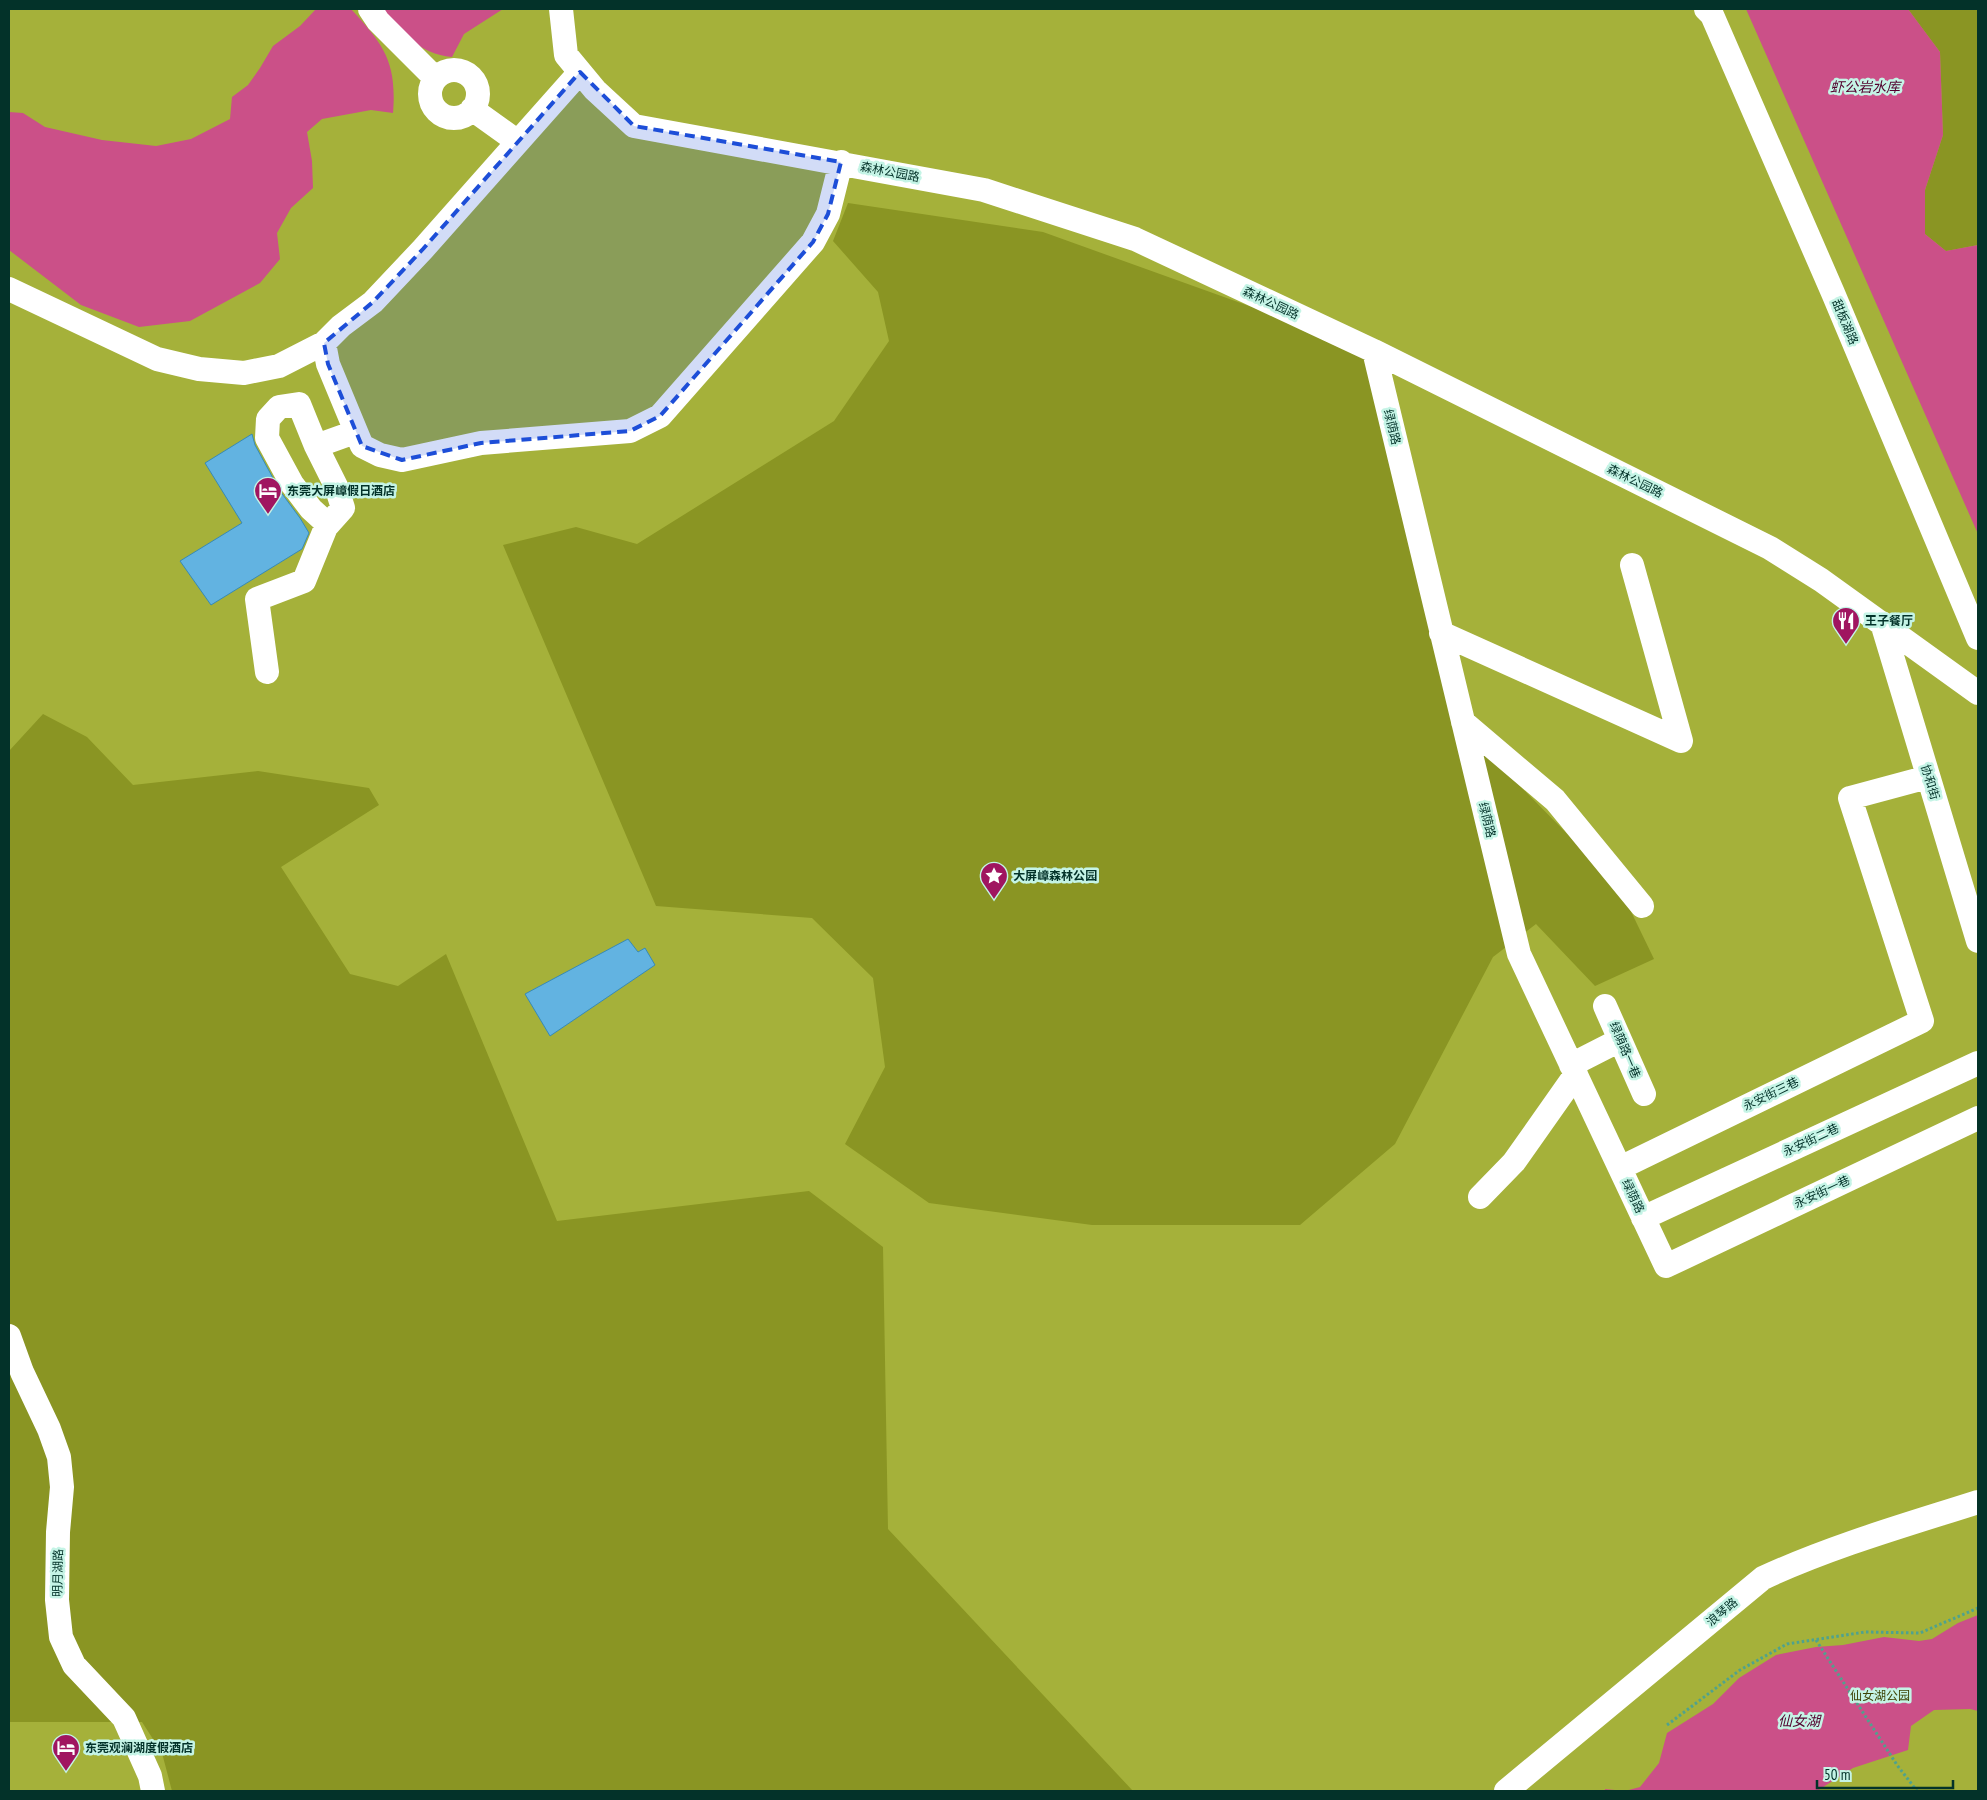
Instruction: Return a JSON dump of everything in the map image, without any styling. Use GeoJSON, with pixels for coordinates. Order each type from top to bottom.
{"type":"FeatureCollection","features":[{"type":"Feature","properties":{"kind":"street"},"geometry":{"type":"LineString","coordinates":[[370,9],[378,21],[436,78]]}},
{"type":"Feature","properties":{"kind":"street","name":"森林公园路"},"geometry":{"type":"LineString","coordinates":[[561,9],[566,55],[595,90],[634,126],[840,162],[984,190],[1135,239],[1374,351],[1770,548],[1882,623],[1978,693]]}},
{"type":"Feature","properties":{"kind":"street","name":"甜板湖路"},"geometry":{"type":"LineString","coordinates":[[1706,9],[1712,15],[1825,276],[1978,638]]}},
{"type":"Feature","properties":{"kind":"street"},"geometry":{"type":"LineString","coordinates":[[455,70],[471,76],[478,91],[476,102],[466,115],[455,118],[439,113],[435,109],[430,99],[431,88],[436,78],[444,72],[455,70]]}},
{"type":"Feature","properties":{"kind":"street"},"geometry":{"type":"LineString","coordinates":[[9,289],[157,359],[200,369],[244,372],[279,366],[324,342],[341,326],[373,302],[423,249],[580,72]]}},
{"type":"Feature","properties":{"kind":"street"},"geometry":{"type":"LineString","coordinates":[[472,109],[518,142]]}},
{"type":"Feature","properties":{"kind":"street"},"geometry":{"type":"LineString","coordinates":[[324,342],[328,364],[355,432],[362,446],[380,455],[402,460],[481,443],[630,431],[660,416],[813,242],[828,214],[840,162]]}},
{"type":"Feature","properties":{"kind":"street","name":"绿荫路"},"geometry":{"type":"LineString","coordinates":[[1374,351],[1519,954],[1666,1266]]}},
{"type":"Feature","properties":{"kind":"street"},"geometry":{"type":"LineString","coordinates":[[267,672],[257,599],[304,581],[326,527],[343,508],[336,486],[316,446],[300,404],[279,407],[268,419],[267,438],[292,484],[311,510],[322,520],[333,519]]}},
{"type":"Feature","properties":{"kind":"street"},"geometry":{"type":"LineString","coordinates":[[316,446],[355,432]]}},
{"type":"Feature","properties":{"kind":"street"},"geometry":{"type":"LineString","coordinates":[[1442,633],[1680,741],[1632,565]]}},
{"type":"Feature","properties":{"kind":"street","name":"协和街"},"geometry":{"type":"LineString","coordinates":[[1882,623],[1978,941]]}},
{"type":"Feature","properties":{"kind":"street"},"geometry":{"type":"LineString","coordinates":[[1463,722],[1556,800],[1642,906]]}},
{"type":"Feature","properties":{"kind":"street","name":"永安街三巷"},"geometry":{"type":"LineString","coordinates":[[1620,1168],[1922,1021],[1850,798],[1928,777]]}},
{"type":"Feature","properties":{"kind":"street","name":"绿荫路一巷"},"geometry":{"type":"LineString","coordinates":[[1606,1006],[1644,1094]]}},
{"type":"Feature","properties":{"kind":"street"},"geometry":{"type":"LineString","coordinates":[[1480,1197],[1514,1162],[1574,1070],[1620,1040]]}},
{"type":"Feature","properties":{"kind":"street","name":"永安街二巷"},"geometry":{"type":"LineString","coordinates":[[1643,1218],[1978,1063]]}},
{"type":"Feature","properties":{"kind":"street","name":"永安街一巷"},"geometry":{"type":"LineString","coordinates":[[1666,1266],[1978,1118]]}},
{"type":"Feature","properties":{"kind":"street","name":"明月湖路"},"geometry":{"type":"LineString","coordinates":[[9,1336],[22,1372],[49,1429],[59,1456],[62,1487],[58,1532],[57,1600],[61,1637],[74,1665],[124,1718],[150,1776],[153,1791]]}},
{"type":"Feature","properties":{"kind":"street","name":"浪琴路"},"geometry":{"type":"LineString","coordinates":[[1506,1791],[1763,1578],[1798,1562],[1834,1549],[1978,1502]]}},
{"type":"Feature","properties":{"kind":"path"},"geometry":{"type":"LineString","coordinates":[[1667,1725],[1740,1670],[1787,1644],[1864,1632],[1920,1634],[1978,1608]]}},
{"type":"Feature","properties":{"kind":"path"},"geometry":{"type":"LineString","coordinates":[[1816,1640],[1897,1765],[1917,1791]]}},
{"type":"Feature","properties":{"kind":"highlighted area"},"geometry":{"type":"Polygon","coordinates":[[[580,72],[634,126],[841,162],[828,214],[813,242],[660,416],[630,431],[481,443],[402,460],[362,446],[328,364],[324,343],[373,302],[423,249],[580,72]]]}},
{"type":"Feature","properties":{"kind":"green space","name":"大屏嶂森林公园"},"geometry":{"type":"Polygon","coordinates":[[[9,9],[1978,9],[1978,1791],[9,1791],[9,9]]]}},
{"type":"Feature","properties":{"kind":"green space"},"geometry":{"type":"Polygon","coordinates":[[[1908,9],[1978,9],[1978,245],[1946,251],[1925,234],[1925,190],[1943,135],[1940,52],[1908,9]]]}},
{"type":"Feature","properties":{"kind":"green space"},"geometry":{"type":"Polygon","coordinates":[[[848,203],[1043,232],[1374,351],[1454,699],[1519,785],[1582,849],[1623,895],[1654,959],[1595,986],[1536,924],[1493,957],[1395,1144],[1300,1225],[1092,1225],[929,1203],[845,1144],[885,1067],[873,978],[812,918],[656,906],[503,545],[576,527],[637,544],[834,421],[889,341],[878,292],[833,241],[848,203]]]}},
{"type":"Feature","properties":{"kind":"green space"},"geometry":{"type":"Polygon","coordinates":[[[43,714],[87,737],[133,785],[258,771],[369,788],[379,805],[281,867],[350,974],[398,986],[446,954],[557,1221],[809,1191],[883,1247],[888,1529],[1133,1791],[172,1791],[162,1753],[142,1722],[9,1722],[9,751],[43,714]]]}},
{"type":"Feature","properties":{"kind":"water"},"geometry":{"type":"Polygon","coordinates":[[[316,9],[351,9],[372,33],[386,55],[390,67],[394,95],[393,113],[371,110],[322,119],[307,132],[312,161],[313,188],[291,208],[277,233],[280,259],[260,283],[190,321],[139,327],[81,305],[9,250],[9,112],[23,113],[45,127],[102,140],[156,146],[191,139],[230,119],[232,97],[248,85],[273,46],[300,26],[316,9]]]}},
{"type":"Feature","properties":{"kind":"water"},"geometry":{"type":"Polygon","coordinates":[[[383,9],[503,9],[464,34],[452,57],[430,52],[412,41],[383,9]]]}},
{"type":"Feature","properties":{"kind":"water","name":"虾公岩水库"},"geometry":{"type":"Polygon","coordinates":[[[1746,9],[1908,9],[1940,52],[1943,135],[1925,190],[1925,234],[1946,251],[1978,245],[1978,534],[1746,9]]]}},
{"type":"Feature","properties":{"kind":"water","name":"仙女湖"},"geometry":{"type":"Polygon","coordinates":[[[1978,1615],[1978,1711],[1970,1709],[1934,1710],[1911,1726],[1908,1750],[1853,1768],[1817,1791],[1625,1791],[1640,1787],[1659,1763],[1667,1733],[1713,1704],[1739,1678],[1776,1655],[1884,1637],[1919,1641],[1932,1639],[1958,1623],[1978,1615]]]}},
{"type":"Feature","properties":{"kind":"water"},"geometry":{"type":"Polygon","coordinates":[[[1605,1789],[1625,1791],[1605,1791],[1605,1789]]]}},
{"type":"Feature","properties":{"kind":"building","name":"东莞大屏嶂假日酒店"},"geometry":{"type":"Polygon","coordinates":[[[252,434],[255,445],[280,491],[309,533],[302,549],[211,605],[180,561],[242,523],[205,463],[252,434]]]}},
{"type":"Feature","properties":{"kind":"building"},"geometry":{"type":"Polygon","coordinates":[[[628,939],[638,952],[645,948],[655,965],[550,1036],[525,994],[628,939]]]}},
{"type":"Feature","properties":{"kind":"place","name":"东莞大屏嶂假日酒店"},"geometry":{"type":"Point","coordinates":[268,515]}},
{"type":"Feature","properties":{"kind":"place","name":"王子餐厅"},"geometry":{"type":"Point","coordinates":[1846,645]}},
{"type":"Feature","properties":{"kind":"place","name":"大屏嶂森林公园"},"geometry":{"type":"Point","coordinates":[994,900]}},
{"type":"Feature","properties":{"kind":"place","name":"东莞观澜湖度假酒店"},"geometry":{"type":"Point","coordinates":[66,1772]}},
{"type":"Feature","properties":{"kind":"park label","name":"仙女湖公园"},"geometry":{"type":"Point","coordinates":[1880,1696]}}]}
